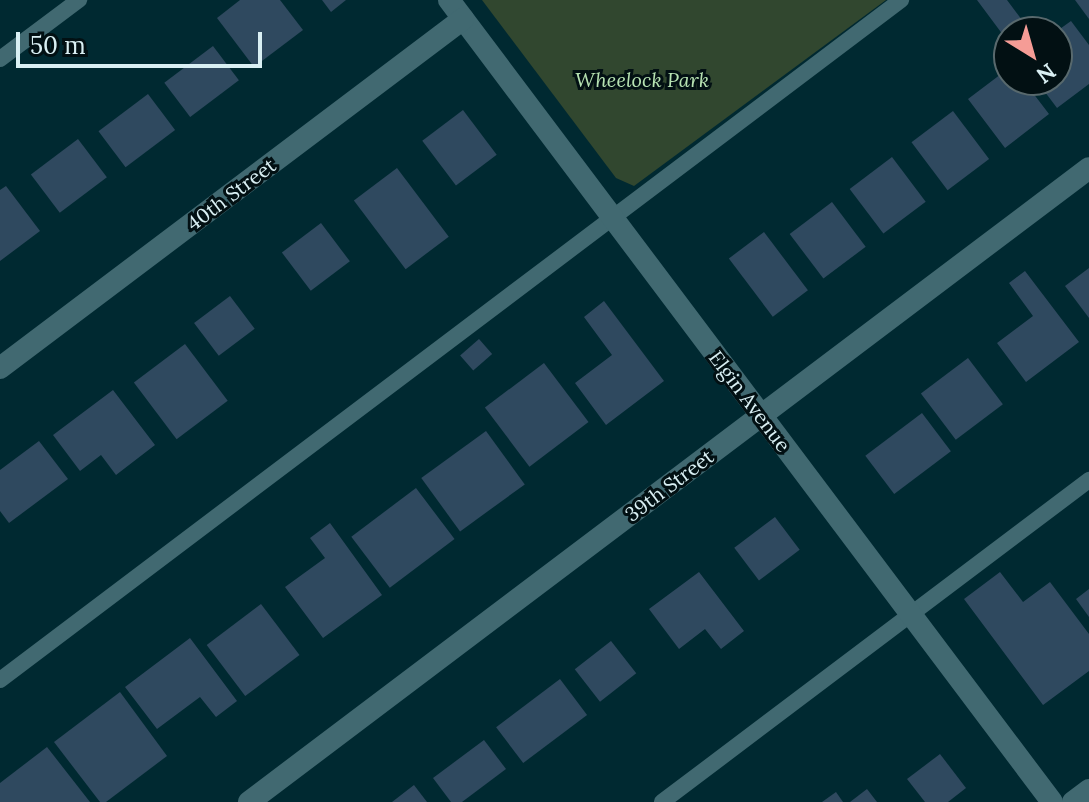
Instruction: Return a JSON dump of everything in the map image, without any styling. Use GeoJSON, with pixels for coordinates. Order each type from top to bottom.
{"type":"FeatureCollection","features":[{"type":"Feature","properties":{"kind":"street","name":"Elgin Avenue"},"geometry":{"type":"LineString","coordinates":[[449,0],[1052,802]]}},
{"type":"Feature","properties":{"kind":"street","name":"40th Street"},"geometry":{"type":"LineString","coordinates":[[0,368],[463,19]]}},
{"type":"Feature","properties":{"kind":"street","name":"39th Street"},"geometry":{"type":"LineString","coordinates":[[249,802],[1089,168]]}},
{"type":"Feature","properties":{"kind":"street"},"geometry":{"type":"LineString","coordinates":[[1073,802],[1089,790]]}},
{"type":"Feature","properties":{"kind":"lane"},"geometry":{"type":"LineString","coordinates":[[0,59],[79,0]]}},
{"type":"Feature","properties":{"kind":"lane"},"geometry":{"type":"LineString","coordinates":[[0,680],[901,0]]}},
{"type":"Feature","properties":{"kind":"lane"},"geometry":{"type":"LineString","coordinates":[[662,802],[1089,480]]}},
{"type":"Feature","properties":{"kind":"green space","name":"Wheelock Park"},"geometry":{"type":"Polygon","coordinates":[[[482,0],[886,0],[634,186],[616,178],[482,0]]]}},
{"type":"Feature","properties":{"kind":"building"},"geometry":{"type":"Polygon","coordinates":[[[240,0],[280,0],[303,30],[254,67],[217,18],[240,0]]]}},
{"type":"Feature","properties":{"kind":"building"},"geometry":{"type":"Polygon","coordinates":[[[322,0],[346,0],[331,12],[322,0]]]}},
{"type":"Feature","properties":{"kind":"building"},"geometry":{"type":"Polygon","coordinates":[[[977,0],[1007,0],[1019,16],[993,16],[993,22],[977,0]]]}},
{"type":"Feature","properties":{"kind":"building"},"geometry":{"type":"Polygon","coordinates":[[[1075,0],[1089,0],[1089,19],[1075,0]]]}},
{"type":"Feature","properties":{"kind":"building"},"geometry":{"type":"Polygon","coordinates":[[[1073,24],[1089,45],[1089,84],[1073,96],[1073,24]]]}},
{"type":"Feature","properties":{"kind":"building"},"geometry":{"type":"Polygon","coordinates":[[[213,46],[239,80],[190,117],[164,83],[213,46]]]}},
{"type":"Feature","properties":{"kind":"building"},"geometry":{"type":"Polygon","coordinates":[[[993,80],[993,96],[1035,96],[1049,114],[1005,148],[968,99],[993,80]]]}},
{"type":"Feature","properties":{"kind":"building"},"geometry":{"type":"Polygon","coordinates":[[[148,94],[175,130],[126,167],[98,131],[148,94]]]}},
{"type":"Feature","properties":{"kind":"building"},"geometry":{"type":"Polygon","coordinates":[[[1048,96],[1073,96],[1057,108],[1048,96]]]}},
{"type":"Feature","properties":{"kind":"building"},"geometry":{"type":"Polygon","coordinates":[[[463,110],[497,155],[456,185],[422,141],[463,110]]]}},
{"type":"Feature","properties":{"kind":"building"},"geometry":{"type":"Polygon","coordinates":[[[953,111],[989,159],[948,190],[911,142],[953,111]]]}},
{"type":"Feature","properties":{"kind":"building"},"geometry":{"type":"Polygon","coordinates":[[[78,139],[107,177],[60,213],[31,175],[78,139]]]}},
{"type":"Feature","properties":{"kind":"building"},"geometry":{"type":"Polygon","coordinates":[[[892,157],[926,202],[883,234],[850,189],[892,157]]]}},
{"type":"Feature","properties":{"kind":"building"},"geometry":{"type":"Polygon","coordinates":[[[397,168],[449,237],[406,269],[354,200],[397,168]]]}},
{"type":"Feature","properties":{"kind":"building"},"geometry":{"type":"Polygon","coordinates":[[[6,186],[40,231],[0,261],[0,190],[6,186]]]}},
{"type":"Feature","properties":{"kind":"building"},"geometry":{"type":"Polygon","coordinates":[[[832,202],[866,247],[823,279],[790,234],[832,202]]]}},
{"type":"Feature","properties":{"kind":"building"},"geometry":{"type":"Polygon","coordinates":[[[321,223],[350,261],[311,291],[282,252],[321,223]]]}},
{"type":"Feature","properties":{"kind":"building"},"geometry":{"type":"Polygon","coordinates":[[[764,232],[808,290],[773,317],[729,258],[764,232]]]}},
{"type":"Feature","properties":{"kind":"building"},"geometry":{"type":"Polygon","coordinates":[[[1089,268],[1089,318],[1065,286],[1089,268]]]}},
{"type":"Feature","properties":{"kind":"building"},"geometry":{"type":"Polygon","coordinates":[[[1025,271],[1079,342],[1026,382],[997,343],[1033,316],[1009,283],[1025,271]]]}},
{"type":"Feature","properties":{"kind":"building"},"geometry":{"type":"Polygon","coordinates":[[[230,296],[255,329],[219,356],[194,323],[230,296]]]}},
{"type":"Feature","properties":{"kind":"building"},"geometry":{"type":"Polygon","coordinates":[[[604,301],[664,381],[606,425],[575,383],[612,355],[584,317],[604,301]]]}},
{"type":"Feature","properties":{"kind":"building"},"geometry":{"type":"Polygon","coordinates":[[[479,339],[492,354],[473,370],[460,355],[479,339]]]}},
{"type":"Feature","properties":{"kind":"building"},"geometry":{"type":"Polygon","coordinates":[[[185,344],[228,401],[177,439],[134,383],[185,344]]]}},
{"type":"Feature","properties":{"kind":"building"},"geometry":{"type":"Polygon","coordinates":[[[968,358],[1003,404],[956,440],[921,394],[968,358]]]}},
{"type":"Feature","properties":{"kind":"building"},"geometry":{"type":"Polygon","coordinates":[[[544,363],[589,422],[529,467],[485,408],[544,363]]]}},
{"type":"Feature","properties":{"kind":"building"},"geometry":{"type":"Polygon","coordinates":[[[113,390],[155,445],[116,475],[101,455],[80,471],[53,435],[113,390]]]}},
{"type":"Feature","properties":{"kind":"building"},"geometry":{"type":"Polygon","coordinates":[[[922,413],[951,451],[894,494],[865,456],[922,413]]]}},
{"type":"Feature","properties":{"kind":"building"},"geometry":{"type":"Polygon","coordinates":[[[486,431],[525,484],[460,531],[421,478],[486,431]]]}},
{"type":"Feature","properties":{"kind":"building"},"geometry":{"type":"Polygon","coordinates":[[[39,441],[68,479],[9,523],[0,511],[0,470],[39,441]]]}},
{"type":"Feature","properties":{"kind":"building"},"geometry":{"type":"Polygon","coordinates":[[[416,488],[455,539],[390,588],[351,537],[416,488]]]}},
{"type":"Feature","properties":{"kind":"building"},"geometry":{"type":"Polygon","coordinates":[[[775,517],[800,550],[759,580],[734,548],[775,517]]]}},
{"type":"Feature","properties":{"kind":"building"},"geometry":{"type":"Polygon","coordinates":[[[330,523],[382,595],[323,638],[285,587],[325,558],[310,538],[330,523]]]}},
{"type":"Feature","properties":{"kind":"building"},"geometry":{"type":"Polygon","coordinates":[[[699,572],[744,631],[721,649],[705,629],[679,649],[649,609],[699,572]]]}},
{"type":"Feature","properties":{"kind":"building"},"geometry":{"type":"Polygon","coordinates":[[[1000,572],[1023,602],[1050,582],[1089,634],[1089,671],[1043,705],[964,599],[1000,572]]]}},
{"type":"Feature","properties":{"kind":"building"},"geometry":{"type":"Polygon","coordinates":[[[1089,589],[1089,617],[1076,599],[1089,589]]]}},
{"type":"Feature","properties":{"kind":"building"},"geometry":{"type":"Polygon","coordinates":[[[261,604],[300,655],[245,696],[207,645],[261,604]]]}},
{"type":"Feature","properties":{"kind":"building"},"geometry":{"type":"Polygon","coordinates":[[[190,638],[237,701],[216,717],[200,697],[157,729],[125,687],[190,638]]]}},
{"type":"Feature","properties":{"kind":"building"},"geometry":{"type":"Polygon","coordinates":[[[611,641],[636,673],[600,702],[575,669],[611,641]]]}},
{"type":"Feature","properties":{"kind":"building"},"geometry":{"type":"Polygon","coordinates":[[[560,679],[587,715],[523,763],[496,727],[560,679]]]}},
{"type":"Feature","properties":{"kind":"building"},"geometry":{"type":"Polygon","coordinates":[[[120,692],[167,756],[106,802],[100,802],[54,742],[120,692]]]}},
{"type":"Feature","properties":{"kind":"building"},"geometry":{"type":"Polygon","coordinates":[[[484,740],[506,769],[462,802],[451,802],[433,778],[484,740]]]}},
{"type":"Feature","properties":{"kind":"building"},"geometry":{"type":"Polygon","coordinates":[[[47,747],[90,802],[0,802],[0,783],[47,747]]]}},
{"type":"Feature","properties":{"kind":"building"},"geometry":{"type":"Polygon","coordinates":[[[940,754],[966,788],[948,802],[925,802],[907,779],[940,754]]]}},
{"type":"Feature","properties":{"kind":"building"},"geometry":{"type":"Polygon","coordinates":[[[414,785],[427,802],[392,802],[414,785]]]}},
{"type":"Feature","properties":{"kind":"building"},"geometry":{"type":"Polygon","coordinates":[[[867,789],[877,802],[850,802],[867,789]]]}},
{"type":"Feature","properties":{"kind":"building"},"geometry":{"type":"Polygon","coordinates":[[[836,792],[843,802],[822,802],[836,792]]]}}]}
